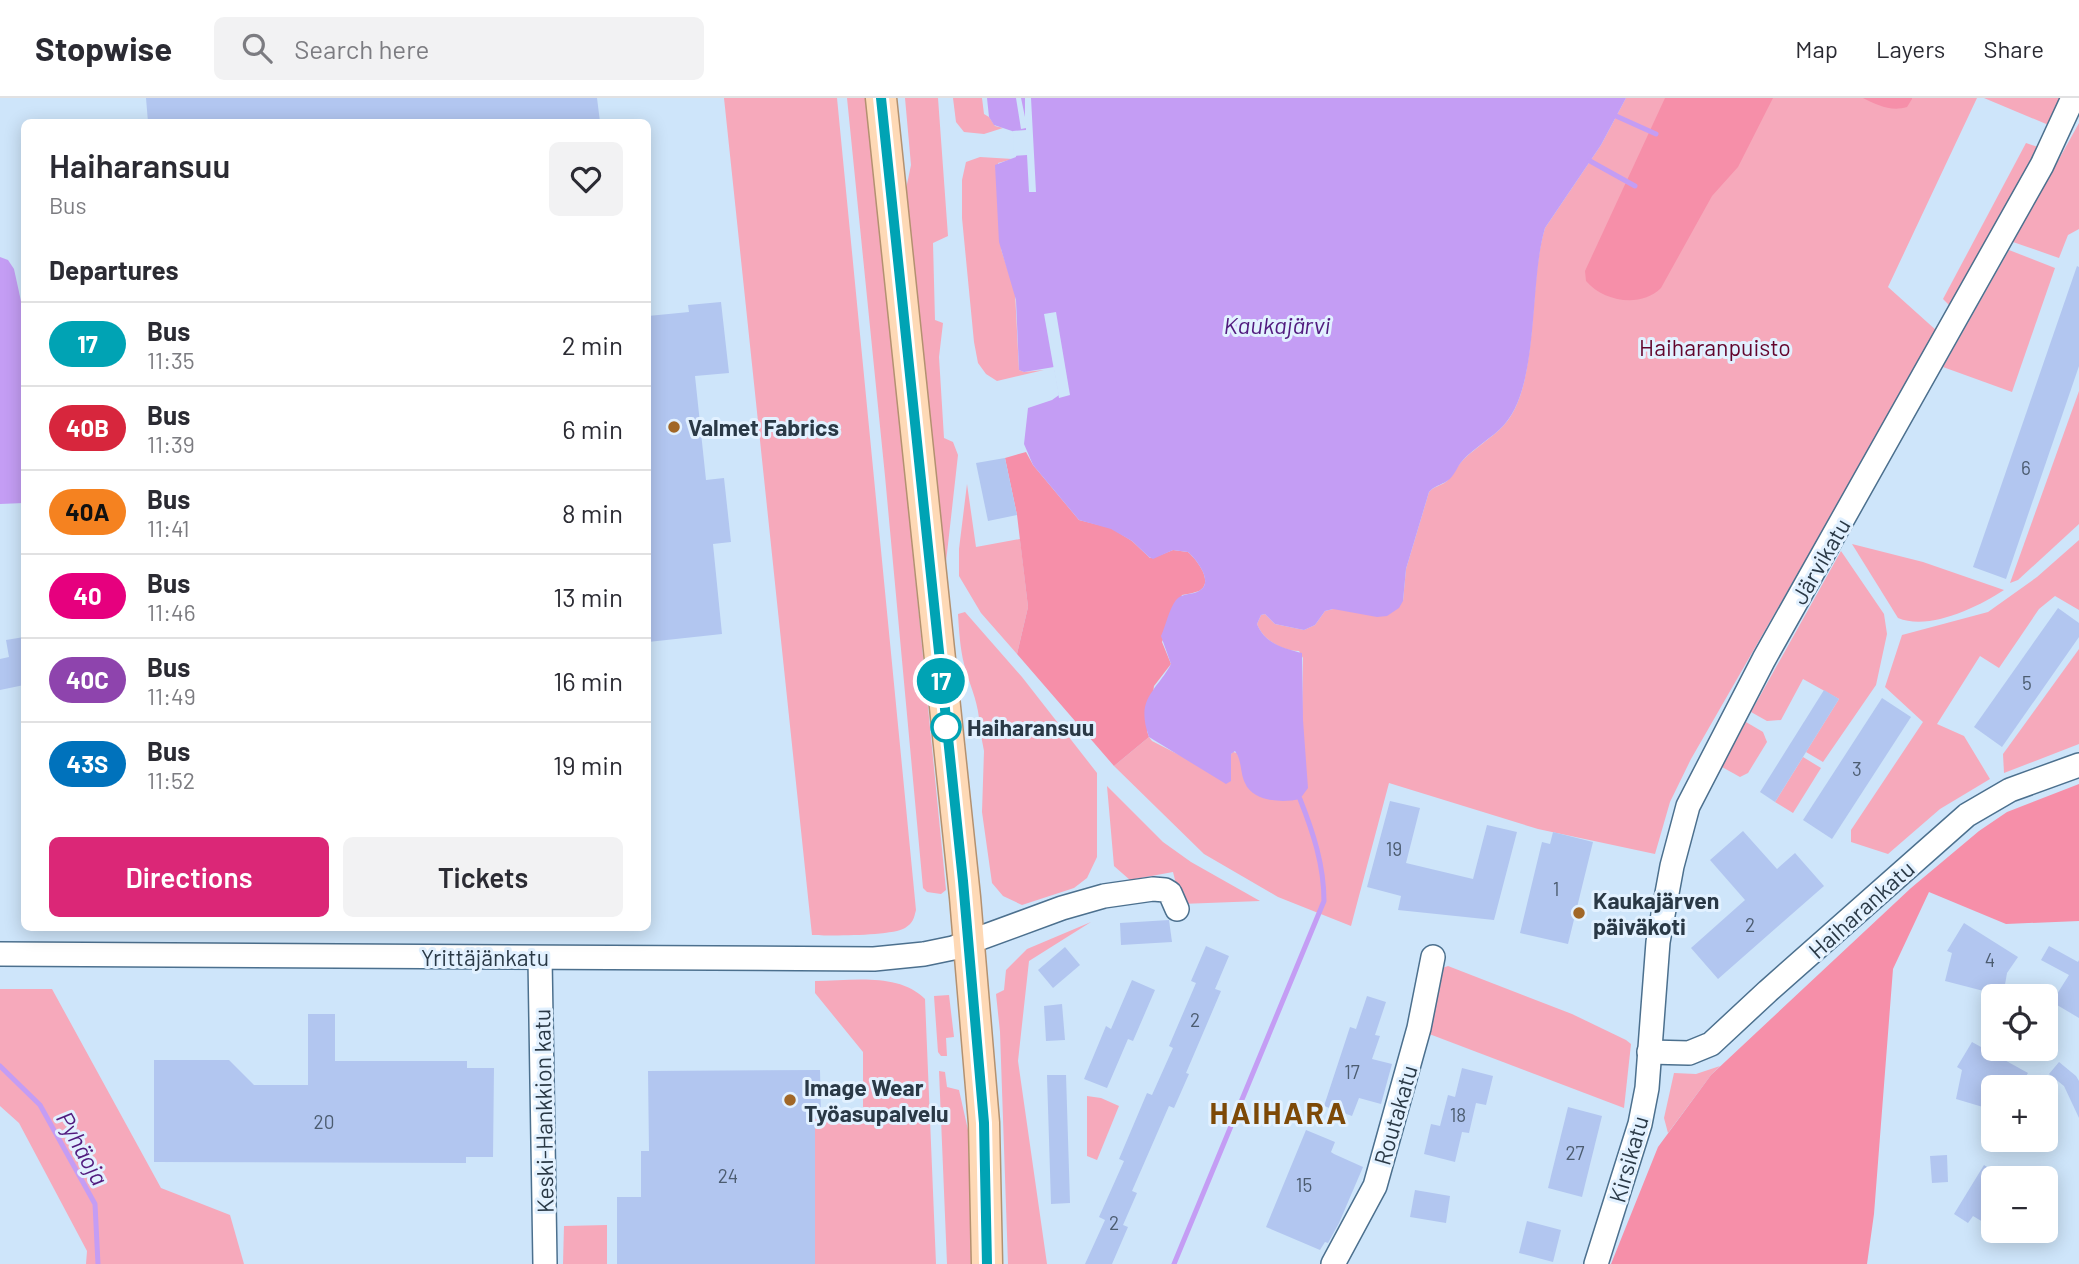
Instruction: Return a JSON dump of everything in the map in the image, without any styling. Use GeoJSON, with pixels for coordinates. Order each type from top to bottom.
{"type":"FeatureCollection","features":[{"type":"Feature","properties":{"kind":"main road"},"geometry":{"type":"LineString","coordinates":[[881,98],[969,943],[984,1123],[987,1264]]}},
{"type":"Feature","properties":{"kind":"street","name":"Järvikatu"},"geometry":{"type":"LineString","coordinates":[[1649,1052],[1658,942],[1672,866],[1688,806],[1764,659],[2042,165],[2073,98]]}},
{"type":"Feature","properties":{"kind":"street","name":"Haiharankatu"},"geometry":{"type":"LineString","coordinates":[[1649,1052],[1689,1053],[1711,1044],[1967,815],[2010,790],[2079,765]]}},
{"type":"Feature","properties":{"kind":"street"},"geometry":{"type":"LineString","coordinates":[[969,943],[1062,908],[1124,892],[1165,890],[1170,893],[1177,909]]}},
{"type":"Feature","properties":{"kind":"street","name":"Yrittäjänkatu"},"geometry":{"type":"LineString","coordinates":[[0,954],[874,959],[924,954],[969,943]]}},
{"type":"Feature","properties":{"kind":"street","name":"Routakatu"},"geometry":{"type":"LineString","coordinates":[[1333,1264],[1375,1186],[1419,1028],[1433,957]]}},
{"type":"Feature","properties":{"kind":"street","name":"Keski-Hankkion katu"},"geometry":{"type":"LineString","coordinates":[[540,958],[545,1264]]}},
{"type":"Feature","properties":{"kind":"street","name":"Kirsikatu"},"geometry":{"type":"LineString","coordinates":[[1596,1264],[1640,1124],[1647,1088],[1649,1052]]}},
{"type":"Feature","properties":{"kind":"green space"},"geometry":{"type":"Polygon","coordinates":[[[724,98],[837,98],[916,910],[910,924],[898,931],[860,935],[812,935],[724,98]]]}},
{"type":"Feature","properties":{"kind":"green space"},"geometry":{"type":"Polygon","coordinates":[[[847,98],[868,98],[946,890],[941,894],[927,892],[923,888],[847,98]]]}},
{"type":"Feature","properties":{"kind":"green space"},"geometry":{"type":"Polygon","coordinates":[[[905,98],[938,98],[948,236],[933,243],[935,320],[943,323],[939,357],[944,438],[953,442],[958,455],[945,571],[906,189],[911,165],[905,98]]]}},
{"type":"Feature","properties":{"kind":"green space"},"geometry":{"type":"Polygon","coordinates":[[[953,98],[982,98],[984,114],[995,126],[1003,128],[984,134],[964,132],[956,122],[953,98]]]}},
{"type":"Feature","properties":{"kind":"green space","name":"Haiharanpuisto"},"geometry":{"type":"Polygon","coordinates":[[[1626,98],[1977,98],[1888,287],[1937,331],[1691,759],[1670,802],[1655,854],[1538,829],[1389,783],[1351,926],[1278,897],[1204,854],[1114,766],[1149,737],[1230,781],[1233,752],[1238,756],[1302,720],[1303,658],[1299,651],[1280,647],[1268,640],[1257,624],[1261,615],[1265,614],[1275,624],[1304,630],[1315,625],[1325,611],[1403,601],[1406,569],[1429,492],[1447,481],[1463,460],[1504,425],[1515,408],[1528,360],[1536,276],[1545,228],[1601,145],[1626,98]]]}},
{"type":"Feature","properties":{"kind":"green space"},"geometry":{"type":"Polygon","coordinates":[[[1984,98],[2063,98],[2051,126],[1984,98]]]}},
{"type":"Feature","properties":{"kind":"green space"},"geometry":{"type":"Polygon","coordinates":[[[2079,123],[2079,229],[2068,235],[2059,258],[2013,242],[2079,123]]]}},
{"type":"Feature","properties":{"kind":"green space"},"geometry":{"type":"Polygon","coordinates":[[[2026,143],[2041,148],[1952,308],[1943,299],[2026,143]]]}},
{"type":"Feature","properties":{"kind":"green space"},"geometry":{"type":"Polygon","coordinates":[[[980,157],[1013,159],[998,163],[1001,249],[1015,292],[1019,370],[1044,370],[997,381],[986,374],[978,363],[962,218],[962,180],[966,162],[980,157]]]}},
{"type":"Feature","properties":{"kind":"green space"},"geometry":{"type":"Polygon","coordinates":[[[2009,250],[2055,268],[2012,392],[1943,367],[2009,250]]]}},
{"type":"Feature","properties":{"kind":"green space"},"geometry":{"type":"Polygon","coordinates":[[[2079,391],[2079,524],[2018,580],[2010,583],[2079,391]]]}},
{"type":"Feature","properties":{"kind":"green space"},"geometry":{"type":"Polygon","coordinates":[[[967,484],[976,547],[1020,539],[1028,607],[1017,654],[981,613],[959,576],[959,549],[967,484]]]}},
{"type":"Feature","properties":{"kind":"green space"},"geometry":{"type":"Polygon","coordinates":[[[2079,540],[2079,610],[2055,596],[2039,609],[1999,668],[1980,656],[1937,724],[1964,736],[1990,779],[1940,809],[1888,854],[1851,842],[1851,830],[1923,722],[1885,687],[1902,635],[1988,612],[2037,577],[2079,540]]]}},
{"type":"Feature","properties":{"kind":"green space"},"geometry":{"type":"Polygon","coordinates":[[[1852,544],[1923,562],[2004,590],[1967,610],[1938,619],[1924,622],[1898,618],[1852,544]]]}},
{"type":"Feature","properties":{"kind":"green space"},"geometry":{"type":"Polygon","coordinates":[[[1841,551],[1884,614],[1887,634],[1876,685],[1823,762],[1806,752],[1839,699],[1803,679],[1781,720],[1767,721],[1751,712],[1841,551]]]}},
{"type":"Feature","properties":{"kind":"green space"},"geometry":{"type":"Polygon","coordinates":[[[965,612],[1022,677],[1097,773],[1097,857],[1087,878],[1074,888],[1022,905],[1003,896],[992,883],[982,812],[984,751],[980,730],[984,729],[964,664],[960,639],[958,614],[965,612]]]}},
{"type":"Feature","properties":{"kind":"green space"},"geometry":{"type":"Polygon","coordinates":[[[2079,649],[2079,744],[2004,773],[2003,754],[2079,649]]]}},
{"type":"Feature","properties":{"kind":"green space"},"geometry":{"type":"Polygon","coordinates":[[[1746,722],[1763,732],[1767,742],[1748,773],[1740,777],[1722,767],[1746,722]]]}},
{"type":"Feature","properties":{"kind":"green space"},"geometry":{"type":"Polygon","coordinates":[[[1803,757],[1821,768],[1793,813],[1775,802],[1803,757]]]}},
{"type":"Feature","properties":{"kind":"green space"},"geometry":{"type":"Polygon","coordinates":[[[1107,786],[1163,842],[1191,862],[1260,901],[1181,904],[1173,872],[1130,880],[1114,866],[1107,786]]]}},
{"type":"Feature","properties":{"kind":"green space"},"geometry":{"type":"Polygon","coordinates":[[[1091,922],[1029,961],[1018,1061],[1047,1264],[1008,1264],[1000,1032],[996,994],[1004,990],[1006,970],[1027,949],[1091,922]]]}},
{"type":"Feature","properties":{"kind":"green space"},"geometry":{"type":"Polygon","coordinates":[[[1448,966],[1572,1014],[1631,1044],[1624,1108],[1424,1032],[1434,971],[1448,966]]]}},
{"type":"Feature","properties":{"kind":"green space"},"geometry":{"type":"Polygon","coordinates":[[[815,981],[888,981],[914,990],[925,999],[936,1264],[815,1264],[815,1119],[863,1121],[863,1052],[815,993],[815,981]]]}},
{"type":"Feature","properties":{"kind":"green space"},"geometry":{"type":"Polygon","coordinates":[[[0,989],[52,989],[161,1188],[230,1215],[244,1264],[86,1264],[87,1251],[19,1123],[0,1106],[0,989]]]}},
{"type":"Feature","properties":{"kind":"green space"},"geometry":{"type":"Polygon","coordinates":[[[949,995],[954,1037],[946,1038],[947,1056],[941,1056],[938,1052],[934,996],[949,995]]]}},
{"type":"Feature","properties":{"kind":"green space"},"geometry":{"type":"Polygon","coordinates":[[[1720,1066],[1668,1133],[1664,1118],[1674,1073],[1696,1074],[1720,1066]]]}},
{"type":"Feature","properties":{"kind":"green space"},"geometry":{"type":"Polygon","coordinates":[[[939,1071],[945,1072],[947,1087],[959,1090],[968,1130],[972,1264],[947,1264],[939,1071]]]}},
{"type":"Feature","properties":{"kind":"green space"},"geometry":{"type":"Polygon","coordinates":[[[1087,1096],[1101,1098],[1119,1106],[1097,1160],[1087,1156],[1087,1096]]]}},
{"type":"Feature","properties":{"kind":"green space"},"geometry":{"type":"Polygon","coordinates":[[[607,1225],[607,1264],[563,1264],[564,1226],[607,1225]]]}},
{"type":"Feature","properties":{"kind":"shaded area"},"geometry":{"type":"Polygon","coordinates":[[[1665,98],[1773,98],[1738,167],[1712,196],[1661,288],[1643,298],[1612,298],[1602,294],[1586,281],[1585,271],[1665,98]]]}},
{"type":"Feature","properties":{"kind":"shaded area"},"geometry":{"type":"Polygon","coordinates":[[[1863,98],[1912,99],[1907,107],[1895,109],[1863,98]]]}},
{"type":"Feature","properties":{"kind":"shaded area"},"geometry":{"type":"Polygon","coordinates":[[[1026,452],[1033,465],[1079,520],[1111,528],[1132,541],[1150,558],[1173,550],[1188,552],[1205,577],[1203,587],[1199,591],[1182,595],[1162,642],[1171,664],[1154,686],[1147,731],[1149,737],[1114,766],[1017,654],[1028,607],[1017,515],[1005,458],[1026,452]]]}},
{"type":"Feature","properties":{"kind":"shaded area"},"geometry":{"type":"Polygon","coordinates":[[[2079,784],[2079,921],[2006,924],[1929,892],[1893,969],[1874,1214],[1867,1264],[1611,1264],[1658,1147],[1711,1075],[1911,888],[1979,831],[2007,812],[2079,784]]]}},
{"type":"Feature","properties":{"kind":"water","name":"Kaukajärvi"},"geometry":{"type":"Polygon","coordinates":[[[987,98],[1626,98],[1601,145],[1545,228],[1540,250],[1529,360],[1515,408],[1504,425],[1461,462],[1450,479],[1429,492],[1406,569],[1403,601],[1399,608],[1387,616],[1377,617],[1333,609],[1325,611],[1315,625],[1304,630],[1275,624],[1265,614],[1261,615],[1257,624],[1270,641],[1302,653],[1308,788],[1300,799],[1277,801],[1255,794],[1245,783],[1235,751],[1231,754],[1231,781],[1226,784],[1149,737],[1144,713],[1146,704],[1171,664],[1161,636],[1169,612],[1181,596],[1202,588],[1205,578],[1200,566],[1188,552],[1173,550],[1153,559],[1132,541],[1111,529],[1079,520],[1033,465],[1024,444],[1028,408],[1059,395],[1054,367],[1024,372],[1019,370],[1016,300],[999,242],[995,165],[1016,157],[1015,132],[994,125],[989,117],[987,98]]]}},
{"type":"Feature","properties":{"kind":"water"},"geometry":{"type":"Polygon","coordinates":[[[0,257],[8,260],[14,269],[21,301],[21,503],[0,504],[0,257]]]}},
{"type":"Feature","properties":{"kind":"pier"},"geometry":{"type":"Polygon","coordinates":[[[1016,98],[1021,98],[1025,117],[1025,98],[1031,98],[1036,192],[1029,192],[1027,155],[1014,156],[1013,131],[1026,130],[1021,129],[1016,98]]]}},
{"type":"Feature","properties":{"kind":"pier"},"geometry":{"type":"Polygon","coordinates":[[[1056,312],[1070,395],[1059,398],[1044,314],[1056,312]]]}},
{"type":"Feature","properties":{"kind":"building"},"geometry":{"type":"Polygon","coordinates":[[[146,98],[597,98],[600,119],[148,119],[146,98]]]}},
{"type":"Feature","properties":{"kind":"building"},"geometry":{"type":"Polygon","coordinates":[[[2077,266],[2079,366],[2006,579],[1973,567],[2077,266]]]}},
{"type":"Feature","properties":{"kind":"building","name":"Valmet Fabrics"},"geometry":{"type":"Polygon","coordinates":[[[721,302],[729,373],[695,376],[706,480],[724,478],[731,542],[713,544],[722,634],[651,642],[651,316],[689,312],[688,305],[721,302]]]}},
{"type":"Feature","properties":{"kind":"building"},"geometry":{"type":"Polygon","coordinates":[[[1005,458],[1017,515],[988,521],[976,463],[1005,458]]]}},
{"type":"Feature","properties":{"kind":"building"},"geometry":{"type":"Polygon","coordinates":[[[2058,608],[2079,623],[2079,637],[2002,747],[1974,727],[2058,608]]]}},
{"type":"Feature","properties":{"kind":"building"},"geometry":{"type":"Polygon","coordinates":[[[21,638],[21,686],[0,690],[0,659],[9,657],[6,640],[21,638]]]}},
{"type":"Feature","properties":{"kind":"building"},"geometry":{"type":"Polygon","coordinates":[[[1824,690],[1839,699],[1775,802],[1760,792],[1824,690]]]}},
{"type":"Feature","properties":{"kind":"building"},"geometry":{"type":"Polygon","coordinates":[[[1882,698],[1911,717],[1832,839],[1803,820],[1882,698]]]}},
{"type":"Feature","properties":{"kind":"building"},"geometry":{"type":"Polygon","coordinates":[[[1390,801],[1420,808],[1406,863],[1473,879],[1487,825],[1517,832],[1494,920],[1398,910],[1401,896],[1367,887],[1390,801]]]}},
{"type":"Feature","properties":{"kind":"building"},"geometry":{"type":"Polygon","coordinates":[[[1743,831],[1777,869],[1795,853],[1824,886],[1718,979],[1691,948],[1745,900],[1710,860],[1743,831]]]}},
{"type":"Feature","properties":{"kind":"building"},"geometry":{"type":"Polygon","coordinates":[[[1553,832],[1593,842],[1568,944],[1520,933],[1542,842],[1550,844],[1553,832]]]}},
{"type":"Feature","properties":{"kind":"building"},"geometry":{"type":"Polygon","coordinates":[[[1169,920],[1172,942],[1121,945],[1120,923],[1169,920]]]}},
{"type":"Feature","properties":{"kind":"building"},"geometry":{"type":"Polygon","coordinates":[[[1964,923],[2018,957],[2007,973],[2005,984],[1981,984],[1981,990],[1945,981],[1952,953],[1947,951],[1964,923]]]}},
{"type":"Feature","properties":{"kind":"building"},"geometry":{"type":"Polygon","coordinates":[[[1206,946],[1229,956],[1215,989],[1221,991],[1174,1108],[1169,1106],[1132,1191],[1137,1193],[1123,1225],[1128,1227],[1112,1264],[1085,1264],[1105,1220],[1099,1217],[1124,1161],[1119,1159],[1147,1093],[1152,1095],[1173,1048],[1169,1046],[1196,983],[1191,981],[1206,946]]]}},
{"type":"Feature","properties":{"kind":"building"},"geometry":{"type":"Polygon","coordinates":[[[2049,946],[2078,962],[2079,960],[2079,1018],[2058,1006],[2058,992],[2069,975],[2041,960],[2049,946]]]}},
{"type":"Feature","properties":{"kind":"building"},"geometry":{"type":"Polygon","coordinates":[[[1065,947],[1080,965],[1053,988],[1038,970],[1065,947]]]}},
{"type":"Feature","properties":{"kind":"building"},"geometry":{"type":"Polygon","coordinates":[[[1132,980],[1155,990],[1133,1041],[1128,1039],[1107,1088],[1084,1079],[1106,1026],[1111,1029],[1132,980]]]}},
{"type":"Feature","properties":{"kind":"building"},"geometry":{"type":"Polygon","coordinates":[[[1367,996],[1386,1002],[1375,1035],[1380,1036],[1372,1059],[1392,1064],[1381,1104],[1359,1098],[1352,1116],[1324,1106],[1350,1027],[1356,1029],[1367,996]]]}},
{"type":"Feature","properties":{"kind":"building"},"geometry":{"type":"Polygon","coordinates":[[[1062,1004],[1065,1040],[1046,1041],[1044,1006],[1062,1004]]]}},
{"type":"Feature","properties":{"kind":"building"},"geometry":{"type":"Polygon","coordinates":[[[308,1014],[335,1014],[335,1061],[467,1061],[467,1068],[494,1068],[493,1157],[466,1157],[466,1163],[154,1162],[154,1060],[229,1060],[254,1085],[308,1085],[308,1014]]]}},
{"type":"Feature","properties":{"kind":"building"},"geometry":{"type":"Polygon","coordinates":[[[1972,1042],[1981,1047],[1981,1061],[2006,1061],[2028,1073],[1981,1075],[1981,1106],[1956,1099],[1962,1070],[1957,1067],[1972,1042]]]}},
{"type":"Feature","properties":{"kind":"building"},"geometry":{"type":"Polygon","coordinates":[[[2059,1062],[2076,1076],[2079,1081],[2079,1118],[2064,1086],[2058,1081],[2058,1075],[2049,1074],[2059,1062]]]}},
{"type":"Feature","properties":{"kind":"building"},"geometry":{"type":"Polygon","coordinates":[[[1462,1068],[1493,1076],[1486,1105],[1476,1103],[1469,1133],[1462,1132],[1455,1162],[1424,1154],[1431,1124],[1440,1126],[1448,1095],[1455,1097],[1462,1068]]]}},
{"type":"Feature","properties":{"kind":"building"},"geometry":{"type":"Polygon","coordinates":[[[820,1070],[821,1119],[815,1119],[815,1264],[617,1264],[617,1197],[641,1197],[641,1151],[649,1151],[648,1071],[820,1070]]]}},
{"type":"Feature","properties":{"kind":"building"},"geometry":{"type":"Polygon","coordinates":[[[1047,1075],[1066,1075],[1070,1203],[1051,1204],[1047,1075]]]}},
{"type":"Feature","properties":{"kind":"building"},"geometry":{"type":"Polygon","coordinates":[[[1568,1107],[1602,1116],[1582,1197],[1548,1188],[1568,1107]]]}},
{"type":"Feature","properties":{"kind":"building"},"geometry":{"type":"Polygon","coordinates":[[[1306,1130],[1335,1142],[1331,1152],[1363,1167],[1339,1223],[1328,1243],[1325,1242],[1320,1250],[1266,1227],[1306,1130]]]}},
{"type":"Feature","properties":{"kind":"building"},"geometry":{"type":"Polygon","coordinates":[[[1947,1155],[1948,1182],[1932,1183],[1930,1156],[1947,1155]]]}},
{"type":"Feature","properties":{"kind":"building"},"geometry":{"type":"Polygon","coordinates":[[[1981,1170],[1981,1221],[1973,1216],[1968,1223],[1954,1214],[1981,1170]]]}},
{"type":"Feature","properties":{"kind":"building"},"geometry":{"type":"Polygon","coordinates":[[[1415,1190],[1450,1196],[1446,1223],[1410,1217],[1415,1190]]]}},
{"type":"Feature","properties":{"kind":"building"},"geometry":{"type":"Polygon","coordinates":[[[1527,1221],[1561,1230],[1553,1262],[1519,1253],[1527,1221]]]}},
{"type":"Feature","properties":{"kind":"waterway"},"geometry":{"type":"LineString","coordinates":[[1616,116],[1656,134]]}},
{"type":"Feature","properties":{"kind":"waterway"},"geometry":{"type":"LineString","coordinates":[[1590,161],[1635,186]]}},
{"type":"Feature","properties":{"kind":"waterway"},"geometry":{"type":"LineString","coordinates":[[1174,1264],[1324,901],[1317,849],[1300,799]]}},
{"type":"Feature","properties":{"kind":"waterway","name":"Pyhäoja"},"geometry":{"type":"LineString","coordinates":[[0,1066],[40,1105],[95,1204],[98,1264]]}},
{"type":"Feature","properties":{"kind":"bus line","name":"17"},"geometry":{"type":"LineString","coordinates":[[881,98],[963,881],[984,1123],[987,1264]]}},
{"type":"Feature","properties":{"kind":"place","name":"Valmet Fabrics"},"geometry":{"type":"Point","coordinates":[674,427]}},
{"type":"Feature","properties":{"kind":"place","name":"Haiharansuu"},"geometry":{"type":"Point","coordinates":[946,727]}},
{"type":"Feature","properties":{"kind":"place","name":"Kaukajärven päiväkoti"},"geometry":{"type":"Point","coordinates":[1579,913]}},
{"type":"Feature","properties":{"kind":"place","name":"Image Wear Työasupalvelu"},"geometry":{"type":"Point","coordinates":[790,1100]}},
{"type":"Feature","properties":{"kind":"district","name":"HAIHARA"},"geometry":{"type":"Point","coordinates":[1279,1112]}}]}
